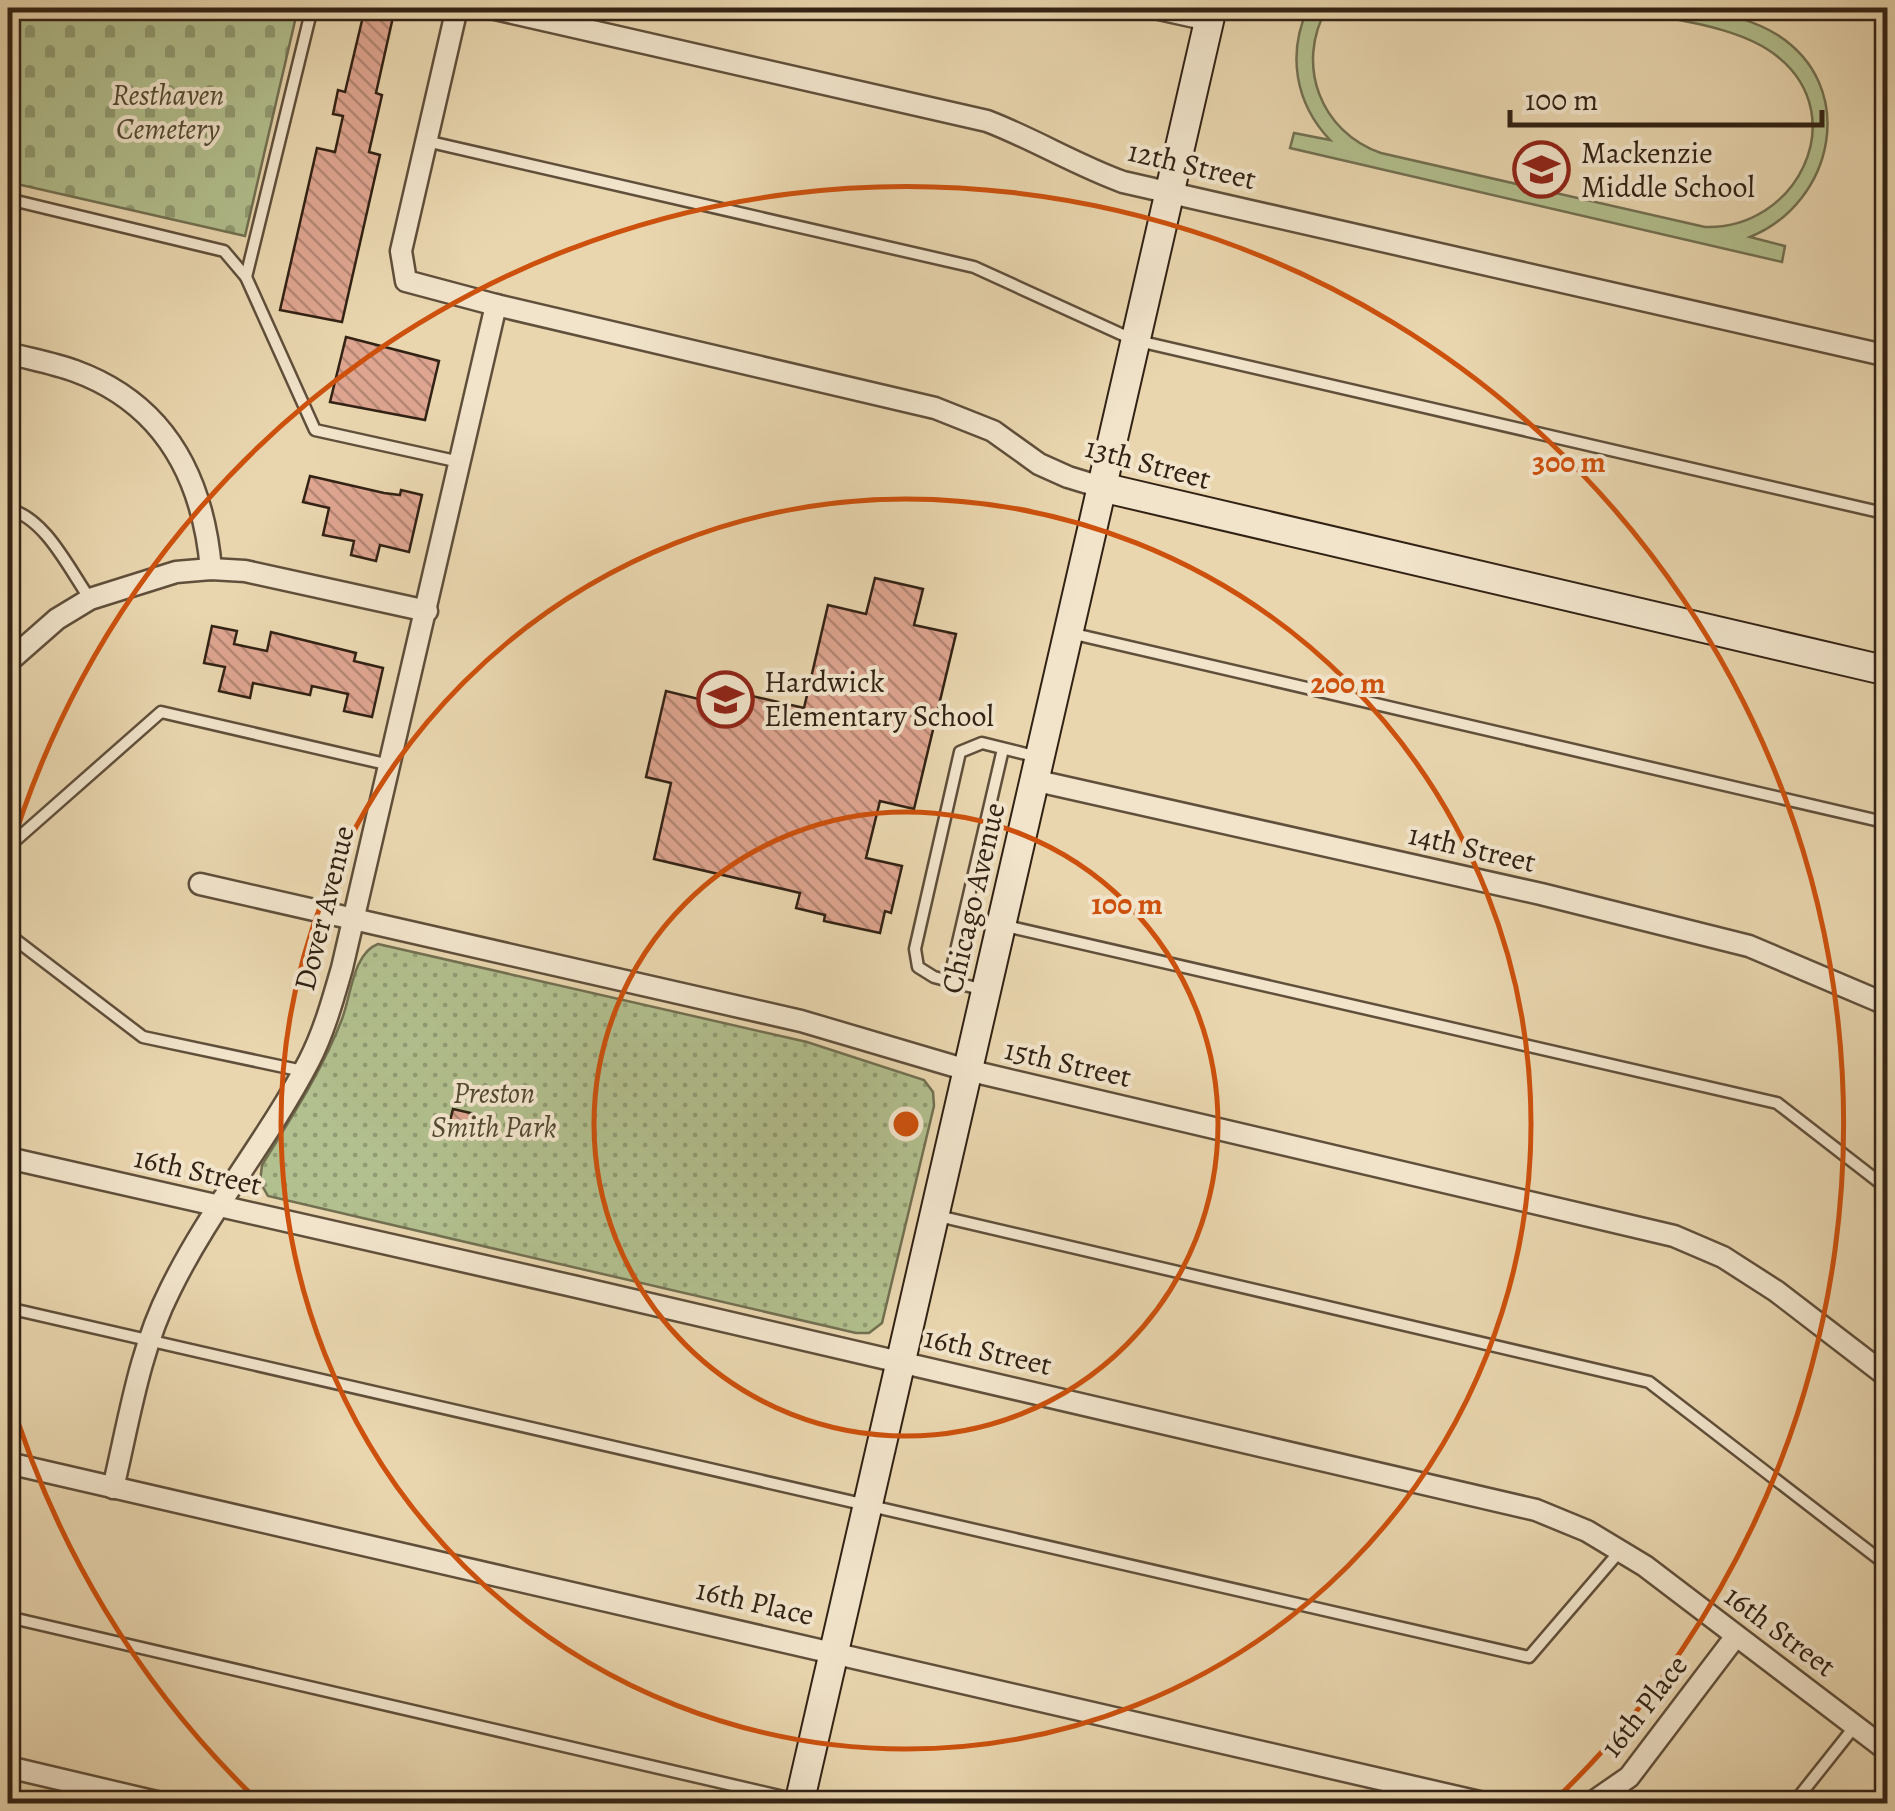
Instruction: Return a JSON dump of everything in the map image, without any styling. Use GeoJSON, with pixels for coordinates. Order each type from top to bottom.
{"type":"FeatureCollection","features":[{"type":"Feature","properties":{"kind":"street"},"geometry":{"type":"LineString","coordinates":[[426,141],[457,8]]}},
{"type":"Feature","properties":{"kind":"street","name":"12th Street"},"geometry":{"type":"LineString","coordinates":[[491,8],[987,122],[1022,134],[1123,182],[1888,356]]}},
{"type":"Feature","properties":{"kind":"street","name":"Chicago Avenue"},"geometry":{"type":"LineString","coordinates":[[804,1802],[866,1508],[1210,16]]}},
{"type":"Feature","properties":{"kind":"street","name":"13th Street"},"geometry":{"type":"LineString","coordinates":[[426,141],[401,252],[406,281],[496,306],[934,408],[993,431],[1039,464],[1101,486],[1888,672]]}},
{"type":"Feature","properties":{"kind":"street","name":"Dover Avenue"},"geometry":{"type":"LineString","coordinates":[[114,1488],[150,1341],[170,1288],[303,1071],[328,1014],[427,611],[496,306]]}},
{"type":"Feature","properties":{"kind":"street"},"geometry":{"type":"LineString","coordinates":[[8,353],[74,371],[138,408],[180,453],[196,487],[208,528],[211,568]]}},
{"type":"Feature","properties":{"kind":"street"},"geometry":{"type":"LineString","coordinates":[[8,662],[57,619],[90,599],[176,572],[211,568],[245,572],[427,611]]}},
{"type":"Feature","properties":{"kind":"street","name":"14th Street"},"geometry":{"type":"LineString","coordinates":[[1036,769],[1749,946],[1888,1005]]}},
{"type":"Feature","properties":{"kind":"street","name":"15th Street"},"geometry":{"type":"LineString","coordinates":[[200,884],[801,1021],[967,1070],[1674,1236],[1723,1257],[1776,1291],[1888,1377]]}},
{"type":"Feature","properties":{"kind":"street","name":"16th Street"},"geometry":{"type":"LineString","coordinates":[[8,1158],[1536,1510],[1587,1531],[1645,1566],[1888,1751]]}},
{"type":"Feature","properties":{"kind":"street","name":"16th Place"},"geometry":{"type":"LineString","coordinates":[[8,1464],[1488,1804]]}},
{"type":"Feature","properties":{"kind":"street","name":"16th Place"},"geometry":{"type":"LineString","coordinates":[[1590,1804],[1629,1777],[1736,1636]]}},
{"type":"Feature","properties":{"kind":"street"},"geometry":{"type":"LineString","coordinates":[[8,1767],[165,1804]]}},
{"type":"Feature","properties":{"kind":"lane"},"geometry":{"type":"LineString","coordinates":[[246,277],[312,8]]}},
{"type":"Feature","properties":{"kind":"lane"},"geometry":{"type":"LineString","coordinates":[[1131,8],[1210,16]]}},
{"type":"Feature","properties":{"kind":"lane"},"geometry":{"type":"LineString","coordinates":[[426,141],[974,267],[1134,340],[1888,514]]}},
{"type":"Feature","properties":{"kind":"lane"},"geometry":{"type":"LineString","coordinates":[[8,200],[224,252],[246,277],[315,430],[461,462]]}},
{"type":"Feature","properties":{"kind":"lane"},"geometry":{"type":"LineString","coordinates":[[8,509],[18,511],[38,526],[90,599]]}},
{"type":"Feature","properties":{"kind":"lane"},"geometry":{"type":"LineString","coordinates":[[1067,632],[1888,822]]}},
{"type":"Feature","properties":{"kind":"lane"},"geometry":{"type":"LineString","coordinates":[[8,847],[161,712],[390,765]]}},
{"type":"Feature","properties":{"kind":"lane"},"geometry":{"type":"LineString","coordinates":[[985,990],[949,981],[918,967],[915,949],[960,752],[982,744],[1003,748],[1036,769]]}},
{"type":"Feature","properties":{"kind":"lane"},"geometry":{"type":"LineString","coordinates":[[949,981],[1003,748]]}},
{"type":"Feature","properties":{"kind":"lane"},"geometry":{"type":"LineString","coordinates":[[1000,925],[1777,1103],[1888,1189]]}},
{"type":"Feature","properties":{"kind":"lane"},"geometry":{"type":"LineString","coordinates":[[8,934],[143,1037],[303,1071]]}},
{"type":"Feature","properties":{"kind":"lane"},"geometry":{"type":"LineString","coordinates":[[934,1215],[1649,1382],[1888,1566]]}},
{"type":"Feature","properties":{"kind":"lane"},"geometry":{"type":"LineString","coordinates":[[8,1308],[866,1508],[1529,1657],[1620,1551]]}},
{"type":"Feature","properties":{"kind":"lane"},"geometry":{"type":"LineString","coordinates":[[8,1617],[804,1802]]}},
{"type":"Feature","properties":{"kind":"lane"},"geometry":{"type":"LineString","coordinates":[[1793,1804],[1854,1726]]}},
{"type":"Feature","properties":{"kind":"green space","name":"Resthaven Cemetery"},"geometry":{"type":"Polygon","coordinates":[[[8,8],[298,8],[245,236],[8,182],[8,8]]]}},
{"type":"Feature","properties":{"kind":"green space"},"geometry":{"type":"Polygon","coordinates":[[[1308,8],[1327,8],[1313,51],[1319,94],[1342,129],[1360,143],[1381,153],[1705,227],[1737,223],[1765,210],[1788,191],[1804,166],[1812,138],[1811,110],[1800,82],[1778,57],[1744,37],[1618,8],[1679,8],[1719,13],[1776,34],[1802,56],[1819,83],[1827,112],[1826,142],[1817,172],[1801,198],[1779,221],[1750,237],[1785,246],[1782,262],[1290,148],[1294,133],[1330,140],[1309,110],[1298,77],[1298,43],[1308,8]]]}},
{"type":"Feature","properties":{"kind":"green space","name":"Preston Smith Park"},"geometry":{"type":"Polygon","coordinates":[[[378,944],[807,1042],[924,1080],[933,1092],[934,1106],[882,1323],[869,1333],[856,1333],[268,1196],[260,1182],[262,1165],[325,1057],[363,956],[378,944]]]}},
{"type":"Feature","properties":{"kind":"building"},"geometry":{"type":"Polygon","coordinates":[[[365,8],[395,8],[376,93],[382,95],[369,152],[380,155],[342,322],[280,310],[317,148],[335,152],[343,116],[333,114],[338,90],[345,92],[365,8]]]}},
{"type":"Feature","properties":{"kind":"building"},"geometry":{"type":"Polygon","coordinates":[[[346,337],[439,361],[425,420],[330,402],[346,337]]]}},
{"type":"Feature","properties":{"kind":"building"},"geometry":{"type":"Polygon","coordinates":[[[310,476],[384,493],[400,495],[401,490],[422,495],[409,552],[380,545],[376,561],[351,555],[354,541],[323,535],[329,508],[303,502],[310,476]]]}},
{"type":"Feature","properties":{"kind":"building"},"geometry":{"type":"Polygon","coordinates":[[[875,578],[923,589],[914,625],[956,634],[914,809],[880,801],[866,858],[902,866],[891,913],[885,911],[880,933],[824,921],[825,915],[796,908],[800,893],[654,859],[671,783],[646,777],[666,691],[715,703],[718,688],[804,708],[828,605],[866,614],[875,578]]]}},
{"type":"Feature","properties":{"kind":"building"},"geometry":{"type":"Polygon","coordinates":[[[212,626],[237,631],[234,644],[267,651],[271,632],[356,653],[354,661],[383,668],[372,717],[344,711],[348,694],[312,686],[310,695],[253,683],[250,698],[219,691],[225,667],[204,663],[212,626]]]}},
{"type":"Feature","properties":{"kind":"building"},"geometry":{"type":"Polygon","coordinates":[[[453,1109],[475,1114],[470,1139],[447,1133],[453,1109]]]}},
{"type":"Feature","properties":{"kind":"place","name":"Mackenzie Middle School"},"geometry":{"type":"Point","coordinates":[1542,170]}},
{"type":"Feature","properties":{"kind":"place","name":"Hardwick Elementary School"},"geometry":{"type":"Point","coordinates":[725,699]}}]}
